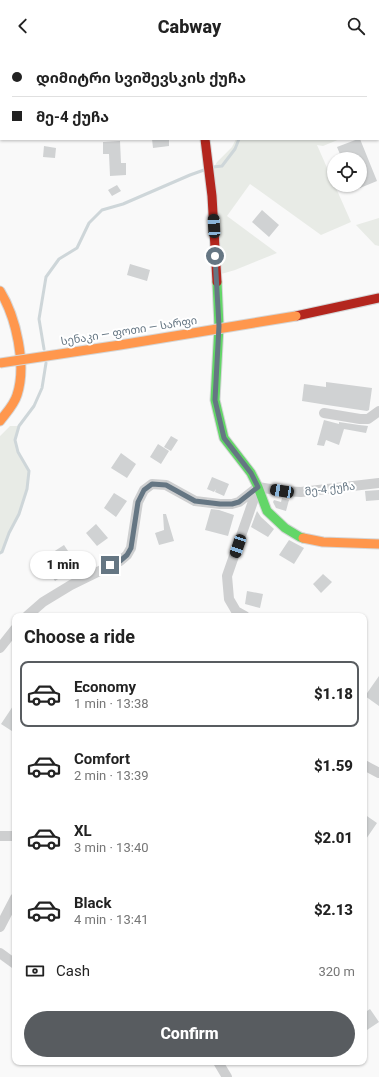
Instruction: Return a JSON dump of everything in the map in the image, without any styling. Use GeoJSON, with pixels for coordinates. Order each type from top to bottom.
{"type":"FeatureCollection","features":[{"type":"Feature","properties":{"kind":"main road"},"geometry":{"type":"LineString","coordinates":[[205,140],[210,180],[219,326],[215,400],[224,438],[251,473],[267,511],[285,528],[300,537],[323,542],[379,544]]}},
{"type":"Feature","properties":{"kind":"main road"},"geometry":{"type":"LineString","coordinates":[[0,291],[4,296],[16,326],[21,376],[17,396],[0,421]]}},
{"type":"Feature","properties":{"kind":"main road","name":"სენაკი — ფოთი — სარფი"},"geometry":{"type":"LineString","coordinates":[[0,363],[296,316],[379,298]]}},
{"type":"Feature","properties":{"kind":"street"},"geometry":{"type":"LineString","coordinates":[[324,413],[368,419],[379,411]]}},
{"type":"Feature","properties":{"kind":"street","name":"მე-4 ქუჩა"},"geometry":{"type":"LineString","coordinates":[[258,487],[282,491],[301,492],[379,483]]}},
{"type":"Feature","properties":{"kind":"street"},"geometry":{"type":"LineString","coordinates":[[30,613],[43,602],[71,585],[120,561],[127,555],[131,548],[138,502],[144,490],[152,484],[166,485],[195,501],[220,504],[232,504],[239,502],[258,487]]}},
{"type":"Feature","properties":{"kind":"street"},"geometry":{"type":"LineString","coordinates":[[240,613],[236,611],[229,598],[227,576],[258,487]]}},
{"type":"Feature","properties":{"kind":"street"},"geometry":{"type":"LineString","coordinates":[[0,648],[12,633]]}},
{"type":"Feature","properties":{"kind":"street"},"geometry":{"type":"LineString","coordinates":[[367,767],[379,773]]}},
{"type":"Feature","properties":{"kind":"street"},"geometry":{"type":"LineString","coordinates":[[0,836],[12,836]]}},
{"type":"Feature","properties":{"kind":"street"},"geometry":{"type":"LineString","coordinates":[[0,927],[12,904]]}},
{"type":"Feature","properties":{"kind":"street"},"geometry":{"type":"LineString","coordinates":[[0,953],[12,962]]}},
{"type":"Feature","properties":{"kind":"street"},"geometry":{"type":"LineString","coordinates":[[220,1065],[227,1077]]}},
{"type":"Feature","properties":{"kind":"shaded area"},"geometry":{"type":"Polygon","coordinates":[[[236,140],[338,140],[323,146],[317,145],[327,168],[327,192],[338,192],[351,222],[321,235],[250,184],[227,216],[277,253],[221,274],[214,167],[232,147],[236,140]]]}},
{"type":"Feature","properties":{"kind":"shaded area"},"geometry":{"type":"Polygon","coordinates":[[[379,218],[379,246],[375,245],[356,225],[379,218]]]}},
{"type":"Feature","properties":{"kind":"shaded area"},"geometry":{"type":"Polygon","coordinates":[[[10,426],[19,426],[15,440],[18,452],[29,471],[27,489],[19,514],[9,533],[2,552],[0,553],[0,436],[10,426]]]}},
{"type":"Feature","properties":{"kind":"building"},"geometry":{"type":"Polygon","coordinates":[[[152,140],[169,140],[169,146],[153,148],[152,140]]]}},
{"type":"Feature","properties":{"kind":"building"},"geometry":{"type":"Polygon","coordinates":[[[355,140],[360,140],[365,152],[339,152],[337,147],[355,140]]]}},
{"type":"Feature","properties":{"kind":"building"},"geometry":{"type":"Polygon","coordinates":[[[120,141],[121,163],[126,163],[126,175],[110,176],[109,154],[103,154],[103,142],[120,141]]]}},
{"type":"Feature","properties":{"kind":"building"},"geometry":{"type":"Polygon","coordinates":[[[44,146],[56,148],[55,158],[43,157],[44,146]]]}},
{"type":"Feature","properties":{"kind":"building"},"geometry":{"type":"Polygon","coordinates":[[[367,156],[377,181],[367,185],[367,156]]]}},
{"type":"Feature","properties":{"kind":"building"},"geometry":{"type":"Polygon","coordinates":[[[117,185],[121,191],[112,196],[108,190],[117,185]]]}},
{"type":"Feature","properties":{"kind":"building"},"geometry":{"type":"Polygon","coordinates":[[[262,210],[279,225],[269,237],[252,222],[262,210]]]}},
{"type":"Feature","properties":{"kind":"building"},"geometry":{"type":"Polygon","coordinates":[[[130,264],[150,270],[147,281],[127,275],[130,264]]]}},
{"type":"Feature","properties":{"kind":"building"},"geometry":{"type":"Polygon","coordinates":[[[326,382],[372,388],[369,410],[367,411],[302,401],[304,384],[326,387],[326,382]]]}},
{"type":"Feature","properties":{"kind":"building"},"geometry":{"type":"Polygon","coordinates":[[[324,420],[339,424],[339,422],[368,426],[366,433],[344,429],[339,445],[326,440],[324,446],[317,445],[324,420]]]}},
{"type":"Feature","properties":{"kind":"building"},"geometry":{"type":"Polygon","coordinates":[[[171,436],[178,440],[171,451],[164,447],[171,436]]]}},
{"type":"Feature","properties":{"kind":"building"},"geometry":{"type":"Polygon","coordinates":[[[158,444],[169,451],[161,464],[150,457],[158,444]]]}},
{"type":"Feature","properties":{"kind":"building"},"geometry":{"type":"Polygon","coordinates":[[[121,453],[136,464],[127,478],[111,468],[121,453]]]}},
{"type":"Feature","properties":{"kind":"building"},"geometry":{"type":"Polygon","coordinates":[[[212,477],[229,484],[224,496],[215,492],[216,489],[214,492],[207,489],[212,477]]]}},
{"type":"Feature","properties":{"kind":"building"},"geometry":{"type":"Polygon","coordinates":[[[379,490],[379,500],[366,501],[365,491],[379,490]]]}},
{"type":"Feature","properties":{"kind":"building"},"geometry":{"type":"Polygon","coordinates":[[[114,493],[127,501],[116,517],[104,508],[114,493]]]}},
{"type":"Feature","properties":{"kind":"building"},"geometry":{"type":"Polygon","coordinates":[[[282,498],[289,500],[286,511],[276,508],[273,502],[274,500],[281,502],[282,498]]]}},
{"type":"Feature","properties":{"kind":"building"},"geometry":{"type":"Polygon","coordinates":[[[211,509],[234,515],[228,536],[205,530],[211,509]]]}},
{"type":"Feature","properties":{"kind":"building"},"geometry":{"type":"Polygon","coordinates":[[[257,511],[261,517],[274,529],[268,537],[251,527],[257,511]]]}},
{"type":"Feature","properties":{"kind":"building"},"geometry":{"type":"Polygon","coordinates":[[[163,514],[166,514],[174,541],[159,545],[155,533],[164,530],[163,514]]]}},
{"type":"Feature","properties":{"kind":"building"},"geometry":{"type":"Polygon","coordinates":[[[96,524],[108,538],[97,546],[86,533],[96,524]]]}},
{"type":"Feature","properties":{"kind":"building"},"geometry":{"type":"Polygon","coordinates":[[[289,540],[304,548],[294,564],[279,555],[289,540]]]}},
{"type":"Feature","properties":{"kind":"building"},"geometry":{"type":"Polygon","coordinates":[[[64,545],[78,566],[55,581],[41,560],[64,545]]]}},
{"type":"Feature","properties":{"kind":"building"},"geometry":{"type":"Polygon","coordinates":[[[323,574],[332,582],[321,593],[313,584],[323,574]]]}},
{"type":"Feature","properties":{"kind":"building"},"geometry":{"type":"Polygon","coordinates":[[[247,591],[263,594],[260,608],[245,604],[247,591]]]}},
{"type":"Feature","properties":{"kind":"building"},"geometry":{"type":"Polygon","coordinates":[[[379,676],[379,706],[367,697],[367,693],[379,676]]]}},
{"type":"Feature","properties":{"kind":"building"},"geometry":{"type":"Polygon","coordinates":[[[12,708],[12,731],[1,724],[12,708]]]}},
{"type":"Feature","properties":{"kind":"building"},"geometry":{"type":"Polygon","coordinates":[[[367,816],[377,823],[367,838],[367,816]]]}},
{"type":"Feature","properties":{"kind":"building"},"geometry":{"type":"Polygon","coordinates":[[[370,1009],[379,1022],[367,1030],[367,1011],[370,1009]]]}},
{"type":"Feature","properties":{"kind":"waterway"},"geometry":{"type":"LineString","coordinates":[[213,167],[222,166],[235,149],[239,140]]}},
{"type":"Feature","properties":{"kind":"waterway"},"geometry":{"type":"LineString","coordinates":[[44,349],[39,319],[46,277],[59,259],[77,248],[89,223],[102,210],[123,204],[204,170]]}},
{"type":"Feature","properties":{"kind":"waterway"},"geometry":{"type":"LineString","coordinates":[[0,553],[2,552],[9,533],[19,514],[27,489],[29,471],[18,452],[15,440],[19,426],[34,406],[42,388],[46,363]]}},
{"type":"Feature","properties":{"kind":"traffic: fast"},"geometry":{"type":"LineString","coordinates":[[217,282],[219,326],[215,400],[224,438],[251,473],[267,511],[285,528],[303,538]]}},
{"type":"Feature","properties":{"kind":"traffic: slow"},"geometry":{"type":"LineString","coordinates":[[0,291],[6,302],[15,327],[21,370],[20,383],[16,399],[0,421]]}},
{"type":"Feature","properties":{"kind":"traffic: slow"},"geometry":{"type":"LineString","coordinates":[[0,363],[296,316]]}},
{"type":"Feature","properties":{"kind":"traffic: slow"},"geometry":{"type":"LineString","coordinates":[[303,538],[323,542],[379,544]]}},
{"type":"Feature","properties":{"kind":"traffic: jam"},"geometry":{"type":"LineString","coordinates":[[205,140],[212,196],[217,282]]}},
{"type":"Feature","properties":{"kind":"traffic: jam"},"geometry":{"type":"LineString","coordinates":[[296,316],[379,298]]}},
{"type":"Feature","properties":{"kind":"route"},"geometry":{"type":"LineString","coordinates":[[110,565],[120,561],[127,555],[131,548],[138,502],[144,490],[152,484],[166,485],[195,501],[220,504],[232,504],[239,502],[258,487],[251,473],[224,438],[215,400],[219,326],[215,256]]}}]}
